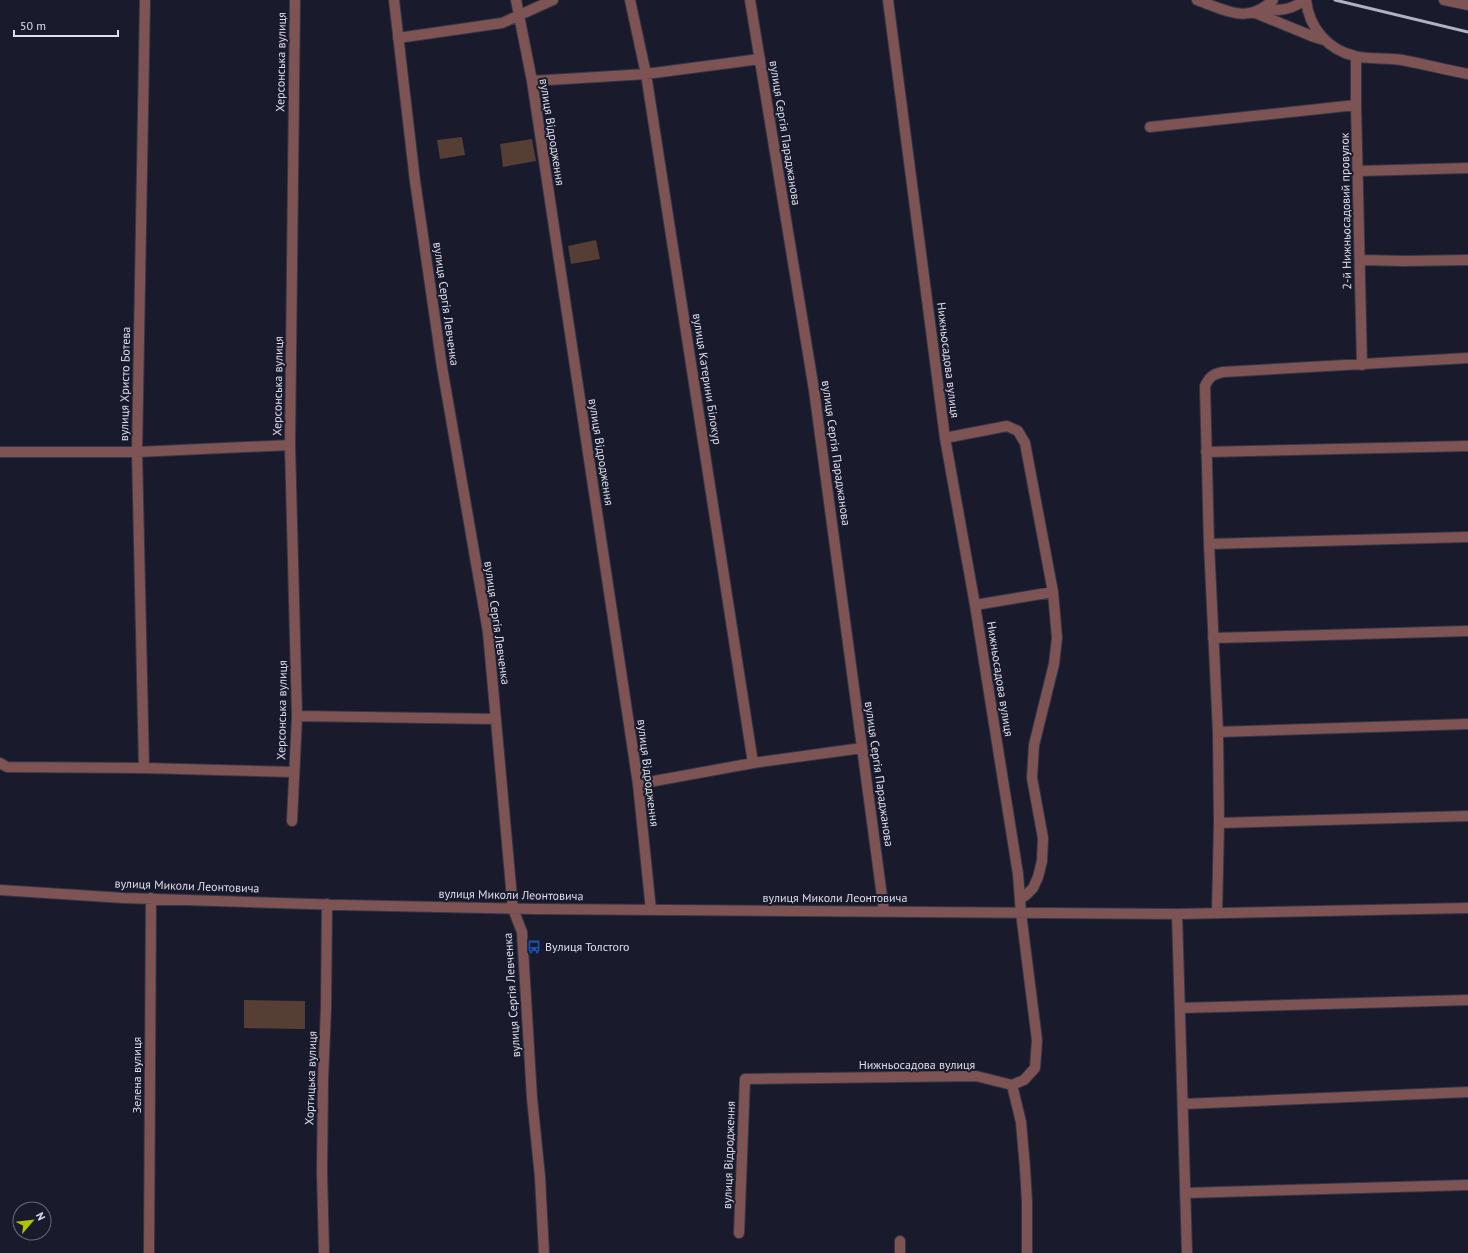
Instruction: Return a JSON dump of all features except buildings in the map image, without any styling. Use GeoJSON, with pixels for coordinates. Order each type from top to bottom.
{"type":"FeatureCollection","features":[{"type":"Feature","properties":{"kind":"street","name":"вулиця Христо Ботева"},"geometry":{"type":"LineString","coordinates":[[144,768],[137,452],[145,0]]}},
{"type":"Feature","properties":{"kind":"street","name":"Херсонська вулиця"},"geometry":{"type":"LineString","coordinates":[[292,821],[297,716],[290,446],[295,0]]}},
{"type":"Feature","properties":{"kind":"street","name":"вулиця Сергія Левченка"},"geometry":{"type":"LineString","coordinates":[[394,0],[415,181],[442,367],[488,632],[513,909],[522,932],[532,1090],[540,1177],[544,1253]]}},
{"type":"Feature","properties":{"kind":"street","name":"вулиця Відродження"},"geometry":{"type":"LineString","coordinates":[[516,0],[532,81],[638,784],[651,910]]}},
{"type":"Feature","properties":{"kind":"street"},"geometry":{"type":"LineString","coordinates":[[398,38],[502,23],[553,0]]}},
{"type":"Feature","properties":{"kind":"street","name":"вулиця Катерини Білокур"},"geometry":{"type":"LineString","coordinates":[[630,0],[646,74],[753,763]]}},
{"type":"Feature","properties":{"kind":"street","name":"вулиця Сергія Параджанова"},"geometry":{"type":"LineString","coordinates":[[750,0],[814,390],[884,911]]}},
{"type":"Feature","properties":{"kind":"street","name":"Нижньосадова вулиця"},"geometry":{"type":"LineString","coordinates":[[745,1079],[976,1076],[1012,1085],[1024,1080],[1035,1068],[1036,1040],[1018,874],[975,604],[945,438],[888,0]]}},
{"type":"Feature","properties":{"kind":"street"},"geometry":{"type":"LineString","coordinates":[[1197,0],[1232,13],[1243,14],[1264,8],[1273,0]]}},
{"type":"Feature","properties":{"kind":"street"},"geometry":{"type":"LineString","coordinates":[[1264,8],[1279,10],[1286,9],[1294,7],[1305,0],[1311,22],[1317,32],[1325,40],[1342,52],[1356,57],[1400,59],[1468,74]]}},
{"type":"Feature","properties":{"kind":"street"},"geometry":{"type":"LineString","coordinates":[[1444,0],[1468,5]]}},
{"type":"Feature","properties":{"kind":"street"},"geometry":{"type":"LineString","coordinates":[[1254,12],[1314,37],[1325,40]]}},
{"type":"Feature","properties":{"kind":"street","name":"2-й Нижньосадовий провулок"},"geometry":{"type":"LineString","coordinates":[[1356,57],[1362,364]]}},
{"type":"Feature","properties":{"kind":"street"},"geometry":{"type":"LineString","coordinates":[[532,81],[646,74],[760,59]]}},
{"type":"Feature","properties":{"kind":"street"},"geometry":{"type":"LineString","coordinates":[[1150,127],[1356,105]]}},
{"type":"Feature","properties":{"kind":"street"},"geometry":{"type":"LineString","coordinates":[[1359,171],[1468,168]]}},
{"type":"Feature","properties":{"kind":"street"},"geometry":{"type":"LineString","coordinates":[[1361,260],[1468,260]]}},
{"type":"Feature","properties":{"kind":"street"},"geometry":{"type":"LineString","coordinates":[[1218,913],[1218,732],[1209,544],[1205,386],[1209,379],[1215,374],[1468,358]]}},
{"type":"Feature","properties":{"kind":"street"},"geometry":{"type":"LineString","coordinates":[[945,438],[1007,426],[1018,431],[1024,443],[1053,592],[1057,638],[1054,664],[1034,745],[1032,778],[1043,838],[1042,861],[1038,877],[1033,888],[1020,899]]}},
{"type":"Feature","properties":{"kind":"street"},"geometry":{"type":"LineString","coordinates":[[0,452],[137,452],[290,446]]}},
{"type":"Feature","properties":{"kind":"street"},"geometry":{"type":"LineString","coordinates":[[1206,452],[1468,446]]}},
{"type":"Feature","properties":{"kind":"street"},"geometry":{"type":"LineString","coordinates":[[1209,544],[1468,537]]}},
{"type":"Feature","properties":{"kind":"street"},"geometry":{"type":"LineString","coordinates":[[975,604],[1053,592]]}},
{"type":"Feature","properties":{"kind":"street"},"geometry":{"type":"LineString","coordinates":[[1214,638],[1468,631]]}},
{"type":"Feature","properties":{"kind":"street"},"geometry":{"type":"LineString","coordinates":[[297,716],[496,719]]}},
{"type":"Feature","properties":{"kind":"street"},"geometry":{"type":"LineString","coordinates":[[1218,732],[1468,724]]}},
{"type":"Feature","properties":{"kind":"street"},"geometry":{"type":"LineString","coordinates":[[638,784],[753,763],[862,748]]}},
{"type":"Feature","properties":{"kind":"street","name":"Херсонська вулиця"},"geometry":{"type":"LineString","coordinates":[[0,764],[7,767],[144,768],[294,772]]}},
{"type":"Feature","properties":{"kind":"street"},"geometry":{"type":"LineString","coordinates":[[1219,823],[1468,816]]}},
{"type":"Feature","properties":{"kind":"street","name":"вулиця Миколи Леонтовича"},"geometry":{"type":"LineString","coordinates":[[0,890],[124,898],[513,909],[1177,914],[1468,908]]}},
{"type":"Feature","properties":{"kind":"street","name":"Зелена вулиця"},"geometry":{"type":"LineString","coordinates":[[149,1253],[150,898]]}},
{"type":"Feature","properties":{"kind":"street","name":"Хортицька вулиця"},"geometry":{"type":"LineString","coordinates":[[324,1253],[322,1172],[327,904]]}},
{"type":"Feature","properties":{"kind":"street"},"geometry":{"type":"LineString","coordinates":[[1177,914],[1187,1253]]}},
{"type":"Feature","properties":{"kind":"street"},"geometry":{"type":"LineString","coordinates":[[1180,1008],[1468,1000]]}},
{"type":"Feature","properties":{"kind":"street","name":"вулиця Відродження"},"geometry":{"type":"LineString","coordinates":[[739,1233],[745,1079]]}},
{"type":"Feature","properties":{"kind":"street"},"geometry":{"type":"LineString","coordinates":[[1012,1085],[1021,1122],[1027,1202],[1027,1253]]}},
{"type":"Feature","properties":{"kind":"street"},"geometry":{"type":"LineString","coordinates":[[1183,1104],[1468,1092]]}},
{"type":"Feature","properties":{"kind":"street"},"geometry":{"type":"LineString","coordinates":[[1185,1193],[1468,1185]]}},
{"type":"Feature","properties":{"kind":"street"},"geometry":{"type":"LineString","coordinates":[[900,1241],[900,1253]]}},
{"type":"Feature","properties":{"kind":"railway"},"geometry":{"type":"LineString","coordinates":[[1335,0],[1468,32]]}},
{"type":"Feature","properties":{"kind":"place","name":"Вулиця Толстого"},"geometry":{"type":"Point","coordinates":[534,947]}}]}
